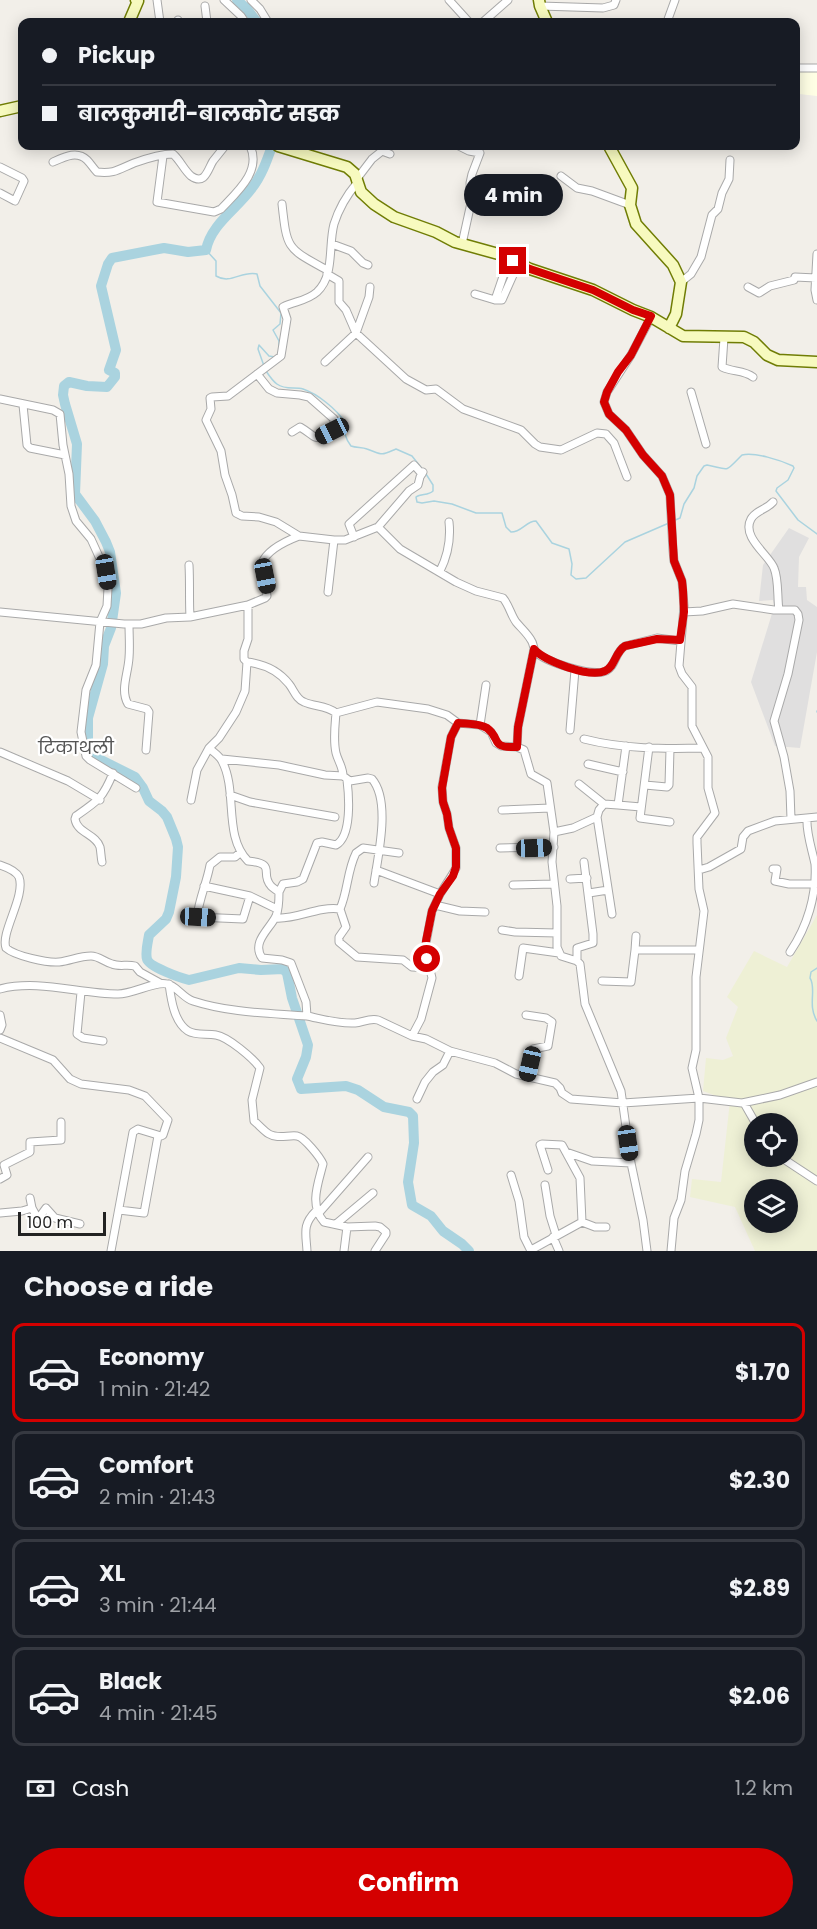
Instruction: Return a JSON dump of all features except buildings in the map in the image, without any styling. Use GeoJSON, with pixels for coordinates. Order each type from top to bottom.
{"type":"FeatureCollection","features":[{"type":"Feature","properties":{"kind":"main road"},"geometry":{"type":"LineString","coordinates":[[131,18],[138,0]]}},
{"type":"Feature","properties":{"kind":"main road"},"geometry":{"type":"LineString","coordinates":[[540,3],[546,18]]}},
{"type":"Feature","properties":{"kind":"main road"},"geometry":{"type":"LineString","coordinates":[[0,111],[18,107]]}},
{"type":"Feature","properties":{"kind":"main road"},"geometry":{"type":"LineString","coordinates":[[301,150],[347,166],[352,170],[367,199],[394,217],[462,244],[493,252],[514,262],[593,290],[633,310],[651,316],[683,336],[744,337],[767,355],[778,360],[817,362]]}},
{"type":"Feature","properties":{"kind":"main road"},"geometry":{"type":"LineString","coordinates":[[611,150],[632,188],[630,206],[636,224],[673,266],[681,282],[676,314],[669,328]]}},
{"type":"Feature","properties":{"kind":"street"},"geometry":{"type":"LineString","coordinates":[[158,0],[160,18]]}},
{"type":"Feature","properties":{"kind":"street"},"geometry":{"type":"LineString","coordinates":[[224,0],[240,18]]}},
{"type":"Feature","properties":{"kind":"street"},"geometry":{"type":"LineString","coordinates":[[251,0],[266,18]]}},
{"type":"Feature","properties":{"kind":"street"},"geometry":{"type":"LineString","coordinates":[[449,0],[465,18]]}},
{"type":"Feature","properties":{"kind":"street"},"geometry":{"type":"LineString","coordinates":[[488,18],[508,0]]}},
{"type":"Feature","properties":{"kind":"street"},"geometry":{"type":"LineString","coordinates":[[540,3],[603,8],[614,5],[616,0]]}},
{"type":"Feature","properties":{"kind":"street"},"geometry":{"type":"LineString","coordinates":[[668,18],[675,0]]}},
{"type":"Feature","properties":{"kind":"street"},"geometry":{"type":"LineString","coordinates":[[205,6],[206,18]]}},
{"type":"Feature","properties":{"kind":"street"},"geometry":{"type":"LineString","coordinates":[[800,68],[817,68]]}},
{"type":"Feature","properties":{"kind":"street"},"geometry":{"type":"LineString","coordinates":[[54,162],[69,155],[77,155],[87,160],[97,172],[107,173],[115,172],[139,161],[173,154],[192,176],[203,179],[222,150]]}},
{"type":"Feature","properties":{"kind":"street"},"geometry":{"type":"LineString","coordinates":[[163,156],[157,202],[214,212],[220,209],[251,174],[252,150]]}},
{"type":"Feature","properties":{"kind":"street"},"geometry":{"type":"LineString","coordinates":[[462,244],[471,203],[470,183],[482,150]]}},
{"type":"Feature","properties":{"kind":"street"},"geometry":{"type":"LineString","coordinates":[[354,537],[350,524],[414,465],[422,473],[416,488],[409,491],[378,527],[354,537],[345,540],[299,536],[276,522],[236,513],[221,451],[206,420],[211,411],[212,396],[228,396],[279,358],[282,353],[287,319],[283,307],[307,299],[325,282],[334,225],[346,195],[375,155],[382,151],[390,154]]}},
{"type":"Feature","properties":{"kind":"street"},"geometry":{"type":"LineString","coordinates":[[681,282],[691,274],[700,257],[712,215],[718,209],[729,179],[730,160]]}},
{"type":"Feature","properties":{"kind":"street"},"geometry":{"type":"LineString","coordinates":[[0,167],[24,181],[15,201],[0,194]]}},
{"type":"Feature","properties":{"kind":"street"},"geometry":{"type":"LineString","coordinates":[[561,176],[577,188],[592,191],[630,206]]}},
{"type":"Feature","properties":{"kind":"street"},"geometry":{"type":"LineString","coordinates":[[282,204],[288,243],[300,255],[339,281],[339,302],[346,310],[356,333],[413,384],[429,391],[436,389],[463,409],[521,430],[540,447],[561,450],[602,432],[614,443],[627,477]]}},
{"type":"Feature","properties":{"kind":"street"},"geometry":{"type":"LineString","coordinates":[[332,244],[351,251],[368,265]]}},
{"type":"Feature","properties":{"kind":"street"},"geometry":{"type":"LineString","coordinates":[[817,254],[814,290],[817,300]]}},
{"type":"Feature","properties":{"kind":"street"},"geometry":{"type":"LineString","coordinates":[[475,294],[495,300],[514,262]]}},
{"type":"Feature","properties":{"kind":"street"},"geometry":{"type":"LineString","coordinates":[[747,287],[759,293],[770,286],[794,280],[795,277],[816,278]]}},
{"type":"Feature","properties":{"kind":"street"},"geometry":{"type":"LineString","coordinates":[[324,362],[356,333],[369,297],[370,287]]}},
{"type":"Feature","properties":{"kind":"street"},"geometry":{"type":"LineString","coordinates":[[651,316],[631,355],[618,372],[605,397],[606,409],[662,476],[670,495],[674,561],[682,581],[684,612],[680,640],[680,670],[692,687],[692,726],[708,757],[708,788],[715,813],[697,837],[699,889],[704,916],[696,977],[696,1050],[692,1068],[699,1098],[699,1120],[689,1153],[681,1200],[674,1218],[671,1251]]}},
{"type":"Feature","properties":{"kind":"street"},"geometry":{"type":"LineString","coordinates":[[724,338],[722,367],[753,377]]}},
{"type":"Feature","properties":{"kind":"street"},"geometry":{"type":"LineString","coordinates":[[258,373],[269,389],[277,393],[300,394],[309,397],[334,419],[336,424],[334,429],[314,438],[300,427],[292,432]]}},
{"type":"Feature","properties":{"kind":"street"},"geometry":{"type":"LineString","coordinates":[[691,392],[706,444]]}},
{"type":"Feature","properties":{"kind":"street"},"geometry":{"type":"LineString","coordinates":[[0,399],[53,410],[60,414],[69,474],[71,506],[76,521],[92,539],[106,572],[108,588],[96,665],[86,690],[81,732],[86,756],[136,788]]}},
{"type":"Feature","properties":{"kind":"street"},"geometry":{"type":"LineString","coordinates":[[23,405],[27,445],[30,448],[65,455]]}},
{"type":"Feature","properties":{"kind":"street"},"geometry":{"type":"LineString","coordinates":[[614,443],[628,434]]}},
{"type":"Feature","properties":{"kind":"street"},"geometry":{"type":"LineString","coordinates":[[773,502],[767,508],[758,511],[750,521],[750,528],[758,548],[774,569],[779,610]]}},
{"type":"Feature","properties":{"kind":"street"},"geometry":{"type":"LineString","coordinates":[[440,571],[448,553],[449,522]]}},
{"type":"Feature","properties":{"kind":"street"},"geometry":{"type":"LineString","coordinates":[[378,527],[400,549],[468,588],[503,598],[538,655],[575,670],[604,672],[611,666],[621,648],[625,646],[657,639],[680,640]]}},
{"type":"Feature","properties":{"kind":"street"},"geometry":{"type":"LineString","coordinates":[[0,612],[141,624],[248,605],[267,596],[263,559],[270,552],[299,536]]}},
{"type":"Feature","properties":{"kind":"street"},"geometry":{"type":"LineString","coordinates":[[328,592],[334,540]]}},
{"type":"Feature","properties":{"kind":"street"},"geometry":{"type":"LineString","coordinates":[[189,565],[190,617]]}},
{"type":"Feature","properties":{"kind":"street"},"geometry":{"type":"LineString","coordinates":[[684,612],[702,611],[733,604],[795,610],[798,614],[799,620],[788,674],[774,721],[780,737],[787,774],[791,819]]}},
{"type":"Feature","properties":{"kind":"street"},"geometry":{"type":"LineString","coordinates":[[191,800],[196,770],[209,748],[219,738],[240,704],[245,691],[247,662],[244,659],[244,651],[248,639],[248,605]]}},
{"type":"Feature","properties":{"kind":"street"},"geometry":{"type":"LineString","coordinates":[[127,624],[129,658],[125,698],[129,704],[147,709],[149,712],[146,750]]}},
{"type":"Feature","properties":{"kind":"street"},"geometry":{"type":"LineString","coordinates":[[517,747],[518,727],[534,649]]}},
{"type":"Feature","properties":{"kind":"street"},"geometry":{"type":"LineString","coordinates":[[247,662],[270,667],[288,683],[302,701],[331,709],[336,713]]}},
{"type":"Feature","properties":{"kind":"street"},"geometry":{"type":"LineString","coordinates":[[570,730],[575,670]]}},
{"type":"Feature","properties":{"kind":"street"},"geometry":{"type":"LineString","coordinates":[[480,725],[486,685]]}},
{"type":"Feature","properties":{"kind":"street"},"geometry":{"type":"LineString","coordinates":[[336,713],[373,702],[439,711],[458,723],[480,725],[491,732],[496,743],[501,746],[517,747],[525,751],[531,774],[547,783],[550,793],[554,832],[552,862],[559,953]]}},
{"type":"Feature","properties":{"kind":"street"},"geometry":{"type":"LineString","coordinates":[[306,1016],[306,1002],[291,963],[262,958],[259,954],[259,942],[275,918],[279,892],[283,884],[303,879],[317,843],[336,845],[342,841],[350,804],[343,769],[336,753],[334,729],[336,713]]}},
{"type":"Feature","properties":{"kind":"street"},"geometry":{"type":"LineString","coordinates":[[412,1036],[421,1019],[432,978],[425,948],[435,905],[456,867],[456,848],[449,828],[442,788],[451,737],[458,723]]}},
{"type":"Feature","properties":{"kind":"street"},"geometry":{"type":"LineString","coordinates":[[584,739],[626,746],[670,749],[703,748]]}},
{"type":"Feature","properties":{"kind":"street"},"geometry":{"type":"LineString","coordinates":[[618,805],[626,746]]}},
{"type":"Feature","properties":{"kind":"street"},"geometry":{"type":"LineString","coordinates":[[649,747],[640,818],[670,822]]}},
{"type":"Feature","properties":{"kind":"street"},"geometry":{"type":"LineString","coordinates":[[209,748],[222,759],[228,780],[236,836],[242,852],[248,861],[259,862],[266,867],[272,887],[279,892]]}},
{"type":"Feature","properties":{"kind":"street"},"geometry":{"type":"LineString","coordinates":[[645,785],[667,787],[669,785],[670,749]]}},
{"type":"Feature","properties":{"kind":"street"},"geometry":{"type":"LineString","coordinates":[[0,752],[68,781],[100,800]]}},
{"type":"Feature","properties":{"kind":"street"},"geometry":{"type":"LineString","coordinates":[[222,759],[279,765],[345,778],[372,779],[377,787],[382,814],[380,850],[374,883]]}},
{"type":"Feature","properties":{"kind":"street"},"geometry":{"type":"LineString","coordinates":[[588,764],[622,772]]}},
{"type":"Feature","properties":{"kind":"street"},"geometry":{"type":"LineString","coordinates":[[102,862],[97,841],[79,828],[75,819],[100,800],[113,773]]}},
{"type":"Feature","properties":{"kind":"street"},"geometry":{"type":"LineString","coordinates":[[579,784],[603,804],[642,807]]}},
{"type":"Feature","properties":{"kind":"street"},"geometry":{"type":"LineString","coordinates":[[230,795],[250,802],[335,817]]}},
{"type":"Feature","properties":{"kind":"street"},"geometry":{"type":"LineString","coordinates":[[603,804],[597,817],[612,914]]}},
{"type":"Feature","properties":{"kind":"street"},"geometry":{"type":"LineString","coordinates":[[502,810],[550,808]]}},
{"type":"Feature","properties":{"kind":"street"},"geometry":{"type":"LineString","coordinates":[[554,832],[573,828],[597,817]]}},
{"type":"Feature","properties":{"kind":"street"},"geometry":{"type":"LineString","coordinates":[[699,870],[704,870],[741,849],[744,834],[748,831],[775,821],[817,817]]}},
{"type":"Feature","properties":{"kind":"street"},"geometry":{"type":"LineString","coordinates":[[790,952],[814,904],[816,868],[807,818]]}},
{"type":"Feature","properties":{"kind":"street"},"geometry":{"type":"LineString","coordinates":[[500,848],[554,847]]}},
{"type":"Feature","properties":{"kind":"street"},"geometry":{"type":"LineString","coordinates":[[399,852],[363,848],[356,853],[340,909],[346,927],[339,937],[339,942],[354,956],[403,960],[412,967],[430,968]]}},
{"type":"Feature","properties":{"kind":"street"},"geometry":{"type":"LineString","coordinates":[[242,852],[235,857],[220,857],[210,865],[197,915],[198,917],[243,919],[250,896]]}},
{"type":"Feature","properties":{"kind":"street"},"geometry":{"type":"LineString","coordinates":[[584,862],[593,921],[593,944],[577,948],[577,961],[581,967],[581,987],[585,1004],[619,1085],[631,1163],[643,1220],[646,1251]]}},
{"type":"Feature","properties":{"kind":"street"},"geometry":{"type":"LineString","coordinates":[[0,864],[15,872],[19,881],[15,902],[2,935],[3,944],[6,948],[24,957],[60,962],[95,956],[113,965],[135,966],[140,972],[160,983],[169,984],[182,996],[206,1005],[269,1015],[306,1016],[347,1023],[373,1019],[412,1036],[426,1039],[450,1051],[487,1060],[511,1072],[557,1084],[566,1098],[623,1103],[699,1098],[744,1103],[780,1095],[817,1082]]}},
{"type":"Feature","properties":{"kind":"street"},"geometry":{"type":"LineString","coordinates":[[773,868],[777,869],[775,881],[789,884],[816,884]]}},
{"type":"Feature","properties":{"kind":"street"},"geometry":{"type":"LineString","coordinates":[[376,870],[440,894]]}},
{"type":"Feature","properties":{"kind":"street"},"geometry":{"type":"LineString","coordinates":[[570,879],[587,878]]}},
{"type":"Feature","properties":{"kind":"street"},"geometry":{"type":"LineString","coordinates":[[513,885],[554,884]]}},
{"type":"Feature","properties":{"kind":"street"},"geometry":{"type":"LineString","coordinates":[[204,886],[250,896],[278,909]]}},
{"type":"Feature","properties":{"kind":"street"},"geometry":{"type":"LineString","coordinates":[[589,893],[608,891]]}},
{"type":"Feature","properties":{"kind":"street"},"geometry":{"type":"LineString","coordinates":[[435,905],[460,911],[485,912]]}},
{"type":"Feature","properties":{"kind":"street"},"geometry":{"type":"LineString","coordinates":[[275,918],[286,918],[321,909],[340,909]]}},
{"type":"Feature","properties":{"kind":"street"},"geometry":{"type":"LineString","coordinates":[[502,930],[557,933]]}},
{"type":"Feature","properties":{"kind":"street"},"geometry":{"type":"LineString","coordinates":[[602,981],[632,982],[636,936]]}},
{"type":"Feature","properties":{"kind":"street"},"geometry":{"type":"LineString","coordinates":[[519,976],[523,948],[559,953],[565,958],[577,961]]}},
{"type":"Feature","properties":{"kind":"street"},"geometry":{"type":"LineString","coordinates":[[635,950],[699,950]]}},
{"type":"Feature","properties":{"kind":"street"},"geometry":{"type":"LineString","coordinates":[[0,989],[47,986],[81,992],[127,994],[160,983]]}},
{"type":"Feature","properties":{"kind":"street"},"geometry":{"type":"LineString","coordinates":[[169,984],[177,1018],[187,1031],[195,1034],[219,1035],[254,1058],[260,1068],[252,1100],[254,1121],[269,1135],[304,1138],[321,1160],[323,1164],[315,1198],[317,1213],[324,1222],[346,1227],[380,1227],[386,1232],[375,1251]]}},
{"type":"Feature","properties":{"kind":"street"},"geometry":{"type":"LineString","coordinates":[[81,992],[77,1034],[83,1038],[103,1041]]}},
{"type":"Feature","properties":{"kind":"street"},"geometry":{"type":"LineString","coordinates":[[0,1015],[2,1025],[0,1030]]}},
{"type":"Feature","properties":{"kind":"street"},"geometry":{"type":"LineString","coordinates":[[526,1015],[546,1018],[552,1022],[548,1046],[533,1048],[527,1076]]}},
{"type":"Feature","properties":{"kind":"street"},"geometry":{"type":"LineString","coordinates":[[0,1038],[53,1060],[70,1079],[81,1084],[129,1090],[145,1096],[168,1120],[163,1135],[158,1136],[138,1129],[133,1132],[111,1251]]}},
{"type":"Feature","properties":{"kind":"street"},"geometry":{"type":"LineString","coordinates":[[417,1099],[424,1082],[443,1065],[450,1051]]}},
{"type":"Feature","properties":{"kind":"street"},"geometry":{"type":"LineString","coordinates":[[744,1103],[750,1113]]}},
{"type":"Feature","properties":{"kind":"street"},"geometry":{"type":"LineString","coordinates":[[0,1179],[7,1175],[4,1165],[30,1152],[30,1142],[60,1140],[61,1122]]}},
{"type":"Feature","properties":{"kind":"street"},"geometry":{"type":"LineString","coordinates":[[119,1210],[144,1213],[158,1136]]}},
{"type":"Feature","properties":{"kind":"street"},"geometry":{"type":"LineString","coordinates":[[548,1170],[541,1148],[542,1144],[559,1144],[580,1178],[582,1222]]}},
{"type":"Feature","properties":{"kind":"street"},"geometry":{"type":"LineString","coordinates":[[566,1152],[592,1161],[631,1163]]}},
{"type":"Feature","properties":{"kind":"street"},"geometry":{"type":"LineString","coordinates":[[307,1251],[305,1225],[307,1220],[317,1213],[368,1157]]}},
{"type":"Feature","properties":{"kind":"street"},"geometry":{"type":"LineString","coordinates":[[796,1167],[817,1181]]}},
{"type":"Feature","properties":{"kind":"street"},"geometry":{"type":"LineString","coordinates":[[511,1175],[519,1201],[524,1237],[531,1251],[582,1222],[595,1227],[606,1227]]}},
{"type":"Feature","properties":{"kind":"street"},"geometry":{"type":"LineString","coordinates":[[545,1185],[549,1216],[559,1251]]}},
{"type":"Feature","properties":{"kind":"street"},"geometry":{"type":"LineString","coordinates":[[336,1224],[373,1193]]}},
{"type":"Feature","properties":{"kind":"street"},"geometry":{"type":"LineString","coordinates":[[30,1198],[38,1219],[46,1208],[56,1218],[80,1224]]}},
{"type":"Feature","properties":{"kind":"street"},"geometry":{"type":"LineString","coordinates":[[0,1213],[32,1208]]}},
{"type":"Feature","properties":{"kind":"street"},"geometry":{"type":"LineString","coordinates":[[344,1251],[346,1227]]}},
{"type":"Feature","properties":{"kind":"shaded area"},"geometry":{"type":"Polygon","coordinates":[[[800,70],[817,71],[817,96],[800,94],[800,70]]]}},
{"type":"Feature","properties":{"kind":"shaded area"},"geometry":{"type":"Polygon","coordinates":[[[789,528],[809,538],[799,557],[798,587],[806,587],[807,600],[817,607],[817,652],[800,748],[775,746],[751,682],[774,607],[773,600],[759,601],[763,565],[789,528]]]}},
{"type":"Feature","properties":{"kind":"shaded area"},"geometry":{"type":"Polygon","coordinates":[[[817,915],[817,1251],[755,1251],[747,1233],[798,1233],[798,1179],[744,1179],[744,1227],[735,1207],[690,1197],[692,1179],[721,1182],[730,1101],[703,1091],[706,1058],[723,1060],[733,1056],[726,1038],[738,1007],[727,997],[754,951],[787,967],[817,915]]]}},
{"type":"Feature","properties":{"kind":"waterway"},"geometry":{"type":"LineString","coordinates":[[237,0],[254,18]]}},
{"type":"Feature","properties":{"kind":"waterway"},"geometry":{"type":"LineString","coordinates":[[270,150],[256,183],[213,232],[206,250],[188,252],[164,248],[112,258],[101,286],[116,350],[109,370],[115,373],[115,377],[107,387],[69,382],[64,386],[65,404],[77,444],[75,494],[95,521],[106,542],[110,552],[116,593],[111,628],[104,646],[103,664],[88,718],[88,749],[93,756],[135,777],[149,801],[167,817],[176,839],[178,847],[176,877],[169,912],[166,919],[149,935],[146,953],[149,962],[166,972],[189,980],[239,968],[283,969],[287,973],[292,998],[308,1045],[297,1079],[301,1089],[346,1086],[358,1090],[384,1107],[409,1112],[413,1116],[414,1143],[408,1182],[412,1205],[431,1216],[443,1231],[469,1251]]}},
{"type":"Feature","properties":{"kind":"waterway"},"geometry":{"type":"LineString","coordinates":[[206,250],[216,261],[216,276],[227,279],[246,274],[257,274],[260,286],[281,313],[280,324],[273,330],[279,341],[279,348]]}},
{"type":"Feature","properties":{"kind":"waterway"},"geometry":{"type":"LineString","coordinates":[[264,366],[258,349],[259,345],[269,356],[275,357]]}},
{"type":"Feature","properties":{"kind":"waterway"},"geometry":{"type":"LineString","coordinates":[[266,371],[280,386],[309,391],[332,407],[345,422],[345,435],[351,446],[382,454],[396,449],[412,456],[423,470]]}},
{"type":"Feature","properties":{"kind":"waterway"},"geometry":{"type":"LineString","coordinates":[[673,521],[680,518],[684,504],[704,466],[727,469],[742,455],[747,454],[775,459],[793,466],[788,480],[776,491],[798,520],[817,534]]}},
{"type":"Feature","properties":{"kind":"waterway"},"geometry":{"type":"LineString","coordinates":[[426,474],[433,485],[433,491],[416,497],[417,502],[434,501],[452,504],[476,513],[502,513],[506,527],[511,532],[536,521],[552,543],[569,549],[572,564],[571,575],[576,579],[586,578],[625,542],[669,523]]}},
{"type":"Feature","properties":{"kind":"waterway"},"geometry":{"type":"LineString","coordinates":[[817,968],[811,972],[810,978],[813,987],[813,1009],[817,1021]]}},
{"type":"Feature","properties":{"kind":"district","name":"टिकाथली"},"geometry":{"type":"Point","coordinates":[76,748]}},
{"type":"Feature","properties":{"kind":"route"},"geometry":{"type":"LineString","coordinates":[[427,959],[425,948],[432,911],[456,867],[455,841],[450,834],[442,788],[451,737],[458,723],[480,725],[488,729],[496,743],[501,746],[517,747],[518,727],[534,649],[538,655],[575,670],[604,672],[611,666],[621,648],[625,646],[647,640],[680,640],[684,612],[682,581],[674,561],[670,495],[662,476],[643,455],[626,430],[609,414],[604,402],[607,392],[631,355],[651,316],[633,310],[593,290],[513,261]]}}]}
